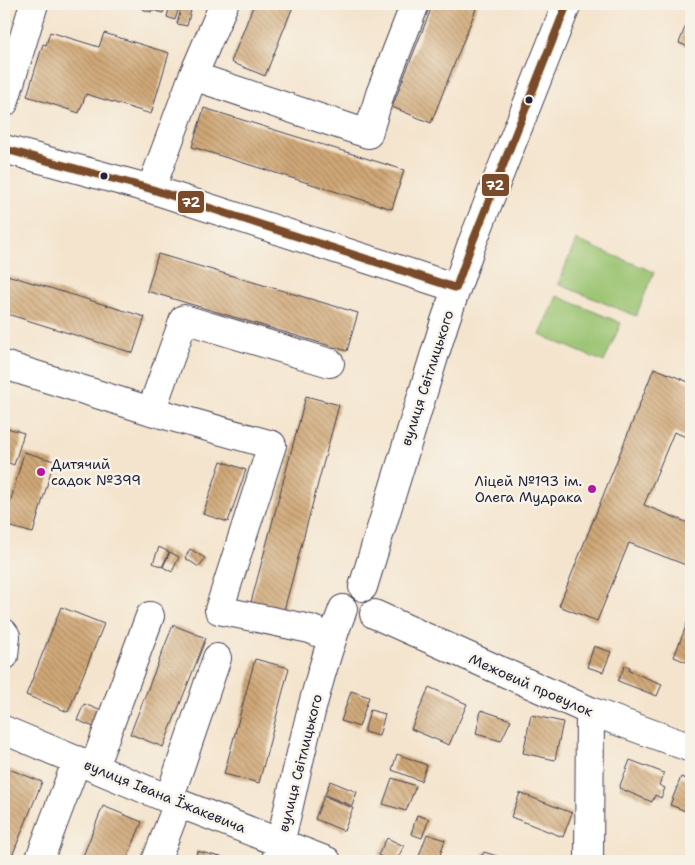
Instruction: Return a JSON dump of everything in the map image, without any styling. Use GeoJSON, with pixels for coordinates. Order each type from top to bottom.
{"type":"FeatureCollection","features":[{"type":"Feature","properties":{"kind":"street"},"geometry":{"type":"LineString","coordinates":[[4,104],[34,4]]}},
{"type":"Feature","properties":{"kind":"street"},"geometry":{"type":"LineString","coordinates":[[152,189],[193,76],[224,4]]}},
{"type":"Feature","properties":{"kind":"street"},"geometry":{"type":"LineString","coordinates":[[193,76],[368,134],[380,94],[414,4]]}},
{"type":"Feature","properties":{"kind":"street","name":"вулиця Світлицького"},"geometry":{"type":"LineString","coordinates":[[362,587],[436,345],[456,288],[567,4]]}},
{"type":"Feature","properties":{"kind":"street"},"geometry":{"type":"LineString","coordinates":[[4,149],[152,189],[456,288]]}},
{"type":"Feature","properties":{"kind":"street"},"geometry":{"type":"LineString","coordinates":[[151,411],[184,319],[330,363]]}},
{"type":"Feature","properties":{"kind":"street"},"geometry":{"type":"LineString","coordinates":[[4,365],[151,411],[272,445],[219,610],[310,629],[332,638]]}},
{"type":"Feature","properties":{"kind":"street"},"geometry":{"type":"LineString","coordinates":[[362,587],[368,589],[376,598],[376,609],[374,614],[365,621],[354,621],[345,614],[343,609],[344,598],[351,589],[362,587]]}},
{"type":"Feature","properties":{"kind":"street","name":"вулиця Світлицького"},"geometry":{"type":"LineString","coordinates":[[278,852],[309,723],[332,638],[343,609]]}},
{"type":"Feature","properties":{"kind":"street","name":"Межовий провулок"},"geometry":{"type":"LineString","coordinates":[[374,614],[590,711],[691,748]]}},
{"type":"Feature","properties":{"kind":"street"},"geometry":{"type":"LineString","coordinates":[[39,861],[86,763],[150,616]]}},
{"type":"Feature","properties":{"kind":"street"},"geometry":{"type":"LineString","coordinates":[[4,633],[6,636],[4,656]]}},
{"type":"Feature","properties":{"kind":"street"},"geometry":{"type":"LineString","coordinates":[[156,861],[217,658]]}},
{"type":"Feature","properties":{"kind":"street"},"geometry":{"type":"LineString","coordinates":[[589,861],[590,711]]}},
{"type":"Feature","properties":{"kind":"street","name":"вулиця Івана Їжакевича"},"geometry":{"type":"LineString","coordinates":[[4,730],[174,801],[278,852],[328,861]]}},
{"type":"Feature","properties":{"kind":"green space"},"geometry":{"type":"Polygon","coordinates":[[[576,240],[654,272],[636,316],[558,284],[576,240]]]}},
{"type":"Feature","properties":{"kind":"green space"},"geometry":{"type":"Polygon","coordinates":[[[557,296],[621,323],[604,362],[540,335],[557,296]]]}},
{"type":"Feature","properties":{"kind":"building"},"geometry":{"type":"Polygon","coordinates":[[[144,4],[154,4],[151,12],[142,9],[144,4]]]}},
{"type":"Feature","properties":{"kind":"building"},"geometry":{"type":"Polygon","coordinates":[[[156,4],[167,4],[163,13],[153,10],[156,4]]]}},
{"type":"Feature","properties":{"kind":"building"},"geometry":{"type":"Polygon","coordinates":[[[170,4],[180,4],[175,20],[167,17],[170,4]]]}},
{"type":"Feature","properties":{"kind":"building"},"geometry":{"type":"Polygon","coordinates":[[[182,4],[192,6],[187,26],[177,24],[182,4]]]}},
{"type":"Feature","properties":{"kind":"building"},"geometry":{"type":"Polygon","coordinates":[[[254,4],[294,4],[265,76],[231,62],[254,4]]]}},
{"type":"Feature","properties":{"kind":"building"},"geometry":{"type":"Polygon","coordinates":[[[433,4],[478,4],[431,123],[392,107],[433,4]]]}},
{"type":"Feature","properties":{"kind":"building"},"geometry":{"type":"Polygon","coordinates":[[[691,12],[691,48],[679,43],[691,12]]]}},
{"type":"Feature","properties":{"kind":"building"},"geometry":{"type":"Polygon","coordinates":[[[50,32],[99,47],[104,33],[169,53],[151,114],[86,94],[79,113],[27,96],[43,44],[46,45],[50,32]]]}},
{"type":"Feature","properties":{"kind":"building"},"geometry":{"type":"Polygon","coordinates":[[[204,108],[404,170],[392,209],[192,147],[204,108]]]}},
{"type":"Feature","properties":{"kind":"building"},"geometry":{"type":"Polygon","coordinates":[[[158,254],[358,313],[347,351],[147,291],[158,254]]]}},
{"type":"Feature","properties":{"kind":"building"},"geometry":{"type":"Polygon","coordinates":[[[4,274],[145,317],[133,353],[4,313],[4,274]]]}},
{"type":"Feature","properties":{"kind":"building"},"geometry":{"type":"Polygon","coordinates":[[[654,368],[691,383],[691,439],[674,432],[644,505],[691,524],[691,567],[629,543],[597,621],[559,606],[654,368]]]}},
{"type":"Feature","properties":{"kind":"building"},"geometry":{"type":"Polygon","coordinates":[[[306,396],[339,405],[283,614],[250,606],[306,396]]]}},
{"type":"Feature","properties":{"kind":"building"},"geometry":{"type":"Polygon","coordinates":[[[4,427],[24,433],[14,465],[4,461],[4,427]]]}},
{"type":"Feature","properties":{"kind":"building"},"geometry":{"type":"Polygon","coordinates":[[[24,452],[54,461],[33,533],[4,525],[24,452]]]}},
{"type":"Feature","properties":{"kind":"building"},"geometry":{"type":"Polygon","coordinates":[[[221,461],[246,470],[228,522],[203,514],[221,461]]]}},
{"type":"Feature","properties":{"kind":"building"},"geometry":{"type":"Polygon","coordinates":[[[159,547],[169,552],[162,567],[153,563],[159,547]]]}},
{"type":"Feature","properties":{"kind":"building"},"geometry":{"type":"Polygon","coordinates":[[[190,549],[205,558],[199,567],[185,558],[190,549]]]}},
{"type":"Feature","properties":{"kind":"building"},"geometry":{"type":"Polygon","coordinates":[[[170,552],[179,557],[172,572],[163,567],[170,552]]]}},
{"type":"Feature","properties":{"kind":"building"},"geometry":{"type":"Polygon","coordinates":[[[61,607],[104,624],[68,712],[26,695],[61,607]]]}},
{"type":"Feature","properties":{"kind":"building"},"geometry":{"type":"Polygon","coordinates":[[[691,613],[691,664],[674,657],[691,613]]]}},
{"type":"Feature","properties":{"kind":"building"},"geometry":{"type":"Polygon","coordinates":[[[173,625],[206,638],[163,747],[130,734],[173,625]]]}},
{"type":"Feature","properties":{"kind":"building"},"geometry":{"type":"Polygon","coordinates":[[[594,646],[611,652],[603,672],[587,667],[594,646]]]}},
{"type":"Feature","properties":{"kind":"building"},"geometry":{"type":"Polygon","coordinates":[[[255,659],[289,668],[259,783],[224,774],[255,659]]]}},
{"type":"Feature","properties":{"kind":"building"},"geometry":{"type":"Polygon","coordinates":[[[625,665],[630,667],[629,671],[662,684],[657,696],[618,681],[625,665]]]}},
{"type":"Feature","properties":{"kind":"building"},"geometry":{"type":"Polygon","coordinates":[[[429,687],[467,704],[449,745],[411,729],[429,687]]]}},
{"type":"Feature","properties":{"kind":"building"},"geometry":{"type":"Polygon","coordinates":[[[351,691],[369,697],[359,727],[341,721],[351,691]]]}},
{"type":"Feature","properties":{"kind":"building"},"geometry":{"type":"Polygon","coordinates":[[[84,704],[102,711],[96,728],[77,720],[84,704]]]}},
{"type":"Feature","properties":{"kind":"building"},"geometry":{"type":"Polygon","coordinates":[[[370,710],[385,714],[379,736],[364,732],[370,710]]]}},
{"type":"Feature","properties":{"kind":"building"},"geometry":{"type":"Polygon","coordinates":[[[481,710],[511,720],[501,741],[476,734],[481,710]]]}},
{"type":"Feature","properties":{"kind":"building"},"geometry":{"type":"Polygon","coordinates":[[[531,715],[563,722],[555,760],[523,753],[531,715]]]}},
{"type":"Feature","properties":{"kind":"building"},"geometry":{"type":"Polygon","coordinates":[[[397,754],[427,765],[421,781],[392,770],[397,754]]]}},
{"type":"Feature","properties":{"kind":"building"},"geometry":{"type":"Polygon","coordinates":[[[630,760],[664,773],[659,785],[665,788],[661,798],[655,795],[652,802],[619,788],[630,760]]]}},
{"type":"Feature","properties":{"kind":"building"},"geometry":{"type":"Polygon","coordinates":[[[4,767],[42,782],[10,861],[4,861],[4,767]]]}},
{"type":"Feature","properties":{"kind":"building"},"geometry":{"type":"Polygon","coordinates":[[[681,777],[691,781],[691,813],[670,805],[681,777]]]}},
{"type":"Feature","properties":{"kind":"building"},"geometry":{"type":"Polygon","coordinates":[[[392,778],[416,786],[406,811],[383,804],[392,778]]]}},
{"type":"Feature","properties":{"kind":"building"},"geometry":{"type":"Polygon","coordinates":[[[330,781],[357,792],[352,806],[325,795],[330,781]]]}},
{"type":"Feature","properties":{"kind":"building"},"geometry":{"type":"Polygon","coordinates":[[[520,793],[572,813],[563,837],[511,817],[520,793]]]}},
{"type":"Feature","properties":{"kind":"building"},"geometry":{"type":"Polygon","coordinates":[[[324,796],[353,808],[344,831],[315,819],[324,796]]]}},
{"type":"Feature","properties":{"kind":"building"},"geometry":{"type":"Polygon","coordinates":[[[103,806],[142,822],[126,861],[81,861],[103,806]]]}},
{"type":"Feature","properties":{"kind":"building"},"geometry":{"type":"Polygon","coordinates":[[[417,815],[429,819],[422,838],[411,834],[417,815]]]}},
{"type":"Feature","properties":{"kind":"building"},"geometry":{"type":"Polygon","coordinates":[[[427,834],[445,840],[438,861],[418,859],[427,834]]]}},
{"type":"Feature","properties":{"kind":"building"},"geometry":{"type":"Polygon","coordinates":[[[387,838],[404,846],[396,861],[390,861],[378,855],[387,838]]]}},
{"type":"Feature","properties":{"kind":"building"},"geometry":{"type":"Polygon","coordinates":[[[197,851],[236,861],[195,861],[197,851]]]}},
{"type":"Feature","properties":{"kind":"building"},"geometry":{"type":"Polygon","coordinates":[[[484,852],[513,861],[479,861],[484,852]]]}},
{"type":"Feature","properties":{"kind":"transit line","name":"72"},"geometry":{"type":"LineString","coordinates":[[4,149],[151,189],[456,288],[567,4]]}},
{"type":"Feature","properties":{"kind":"place","name":"Дитячий садок №399"},"geometry":{"type":"Point","coordinates":[41,472]}},
{"type":"Feature","properties":{"kind":"place","name":"Ліцей №193 ім. Олега Мудрака"},"geometry":{"type":"Point","coordinates":[592,489]}}]}
